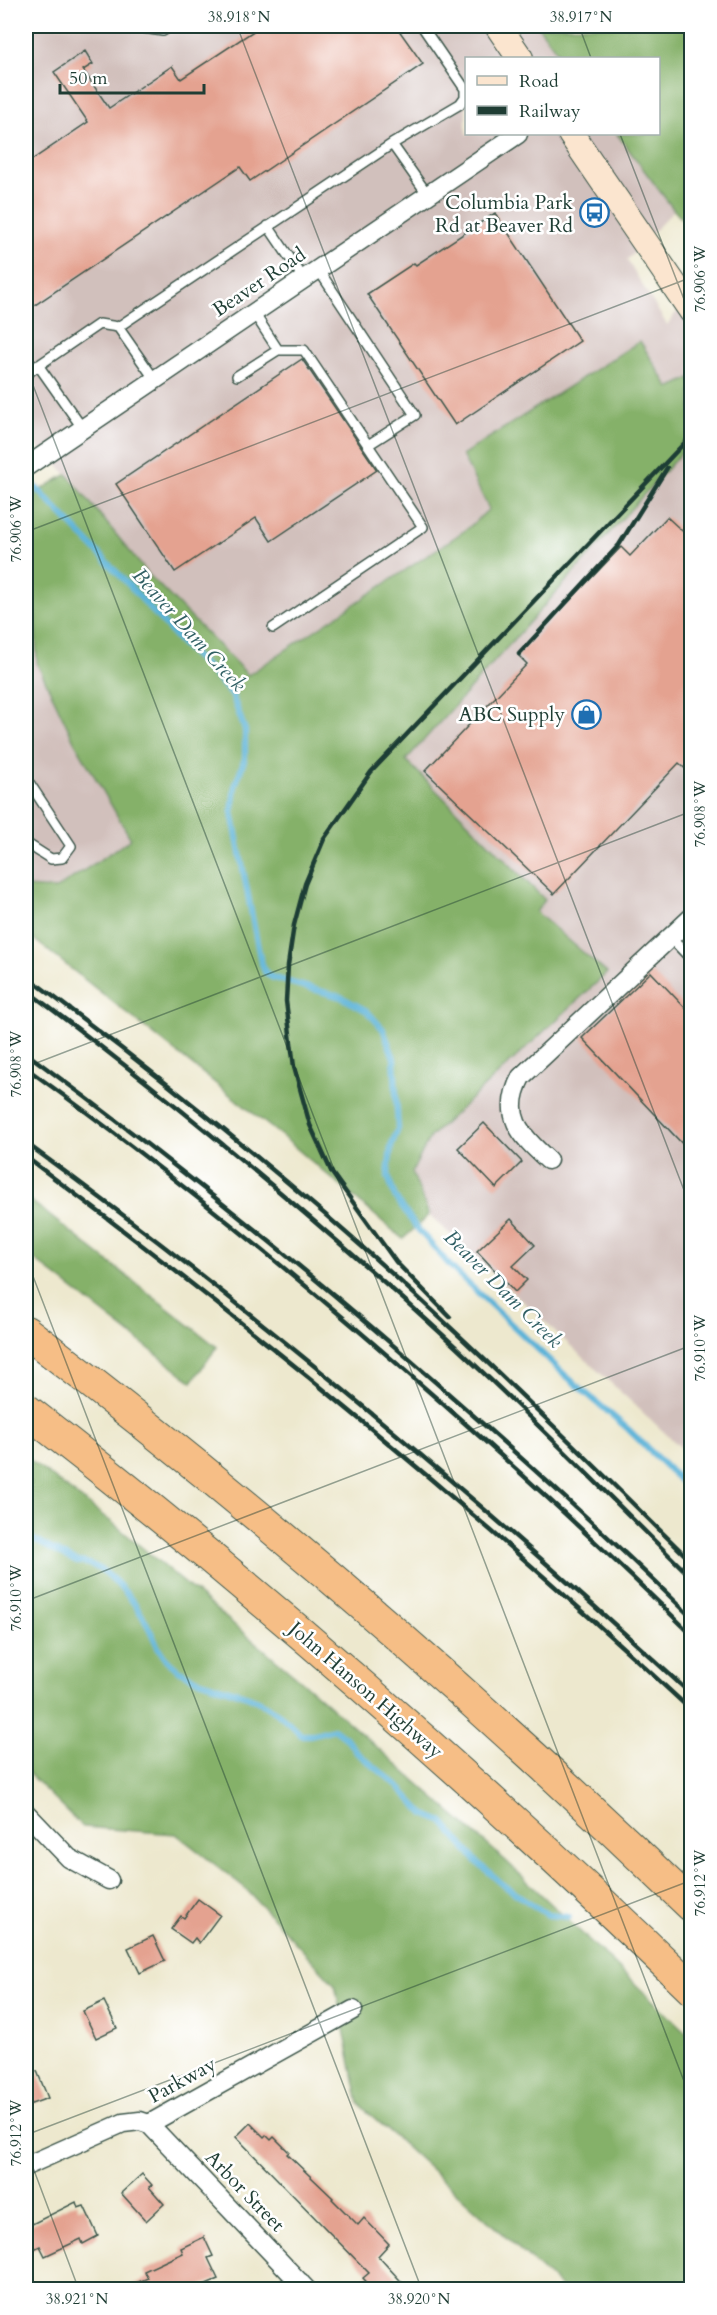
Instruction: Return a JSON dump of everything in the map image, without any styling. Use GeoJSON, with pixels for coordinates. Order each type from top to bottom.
{"type":"FeatureCollection","features":[{"type":"Feature","properties":{"kind":"highway"},"geometry":{"type":"LineString","coordinates":[[26,1332],[277,1532],[537,1760],[692,1906]]}},
{"type":"Feature","properties":{"kind":"highway","name":"John Hanson Highway"},"geometry":{"type":"LineString","coordinates":[[26,1410],[208,1556],[400,1718],[516,1822],[692,1989]]}},
{"type":"Feature","properties":{"kind":"highway"},"geometry":{"type":"LineString","coordinates":[[537,1760],[648,1842],[692,1884]]}},
{"type":"Feature","properties":{"kind":"street"},"geometry":{"type":"LineString","coordinates":[[498,26],[519,57]]}},
{"type":"Feature","properties":{"kind":"street","name":"Beaver Road"},"geometry":{"type":"LineString","coordinates":[[32,463],[517,135]]}},
{"type":"Feature","properties":{"kind":"street"},"geometry":{"type":"LineString","coordinates":[[572,135],[692,311]]}},
{"type":"Feature","properties":{"kind":"street"},"geometry":{"type":"LineString","coordinates":[[548,1161],[527,1141],[516,1121],[512,1100],[521,1077],[692,917]]}},
{"type":"Feature","properties":{"kind":"street"},"geometry":{"type":"LineString","coordinates":[[26,1813],[69,1858],[109,1880]]}},
{"type":"Feature","properties":{"kind":"street","name":"Parkway"},"geometry":{"type":"LineString","coordinates":[[26,2166],[123,2123],[140,2121],[149,2124],[353,2010]]}},
{"type":"Feature","properties":{"kind":"street","name":"Arbor Street"},"geometry":{"type":"LineString","coordinates":[[149,2124],[297,2287]]}},
{"type":"Feature","properties":{"kind":"lane"},"geometry":{"type":"LineString","coordinates":[[130,26],[163,31],[171,26]]}},
{"type":"Feature","properties":{"kind":"lane"},"geometry":{"type":"LineString","coordinates":[[26,374],[99,324],[118,327],[392,144],[460,104],[465,97],[465,89],[422,26]]}},
{"type":"Feature","properties":{"kind":"lane"},"geometry":{"type":"LineString","coordinates":[[392,144],[428,195]]}},
{"type":"Feature","properties":{"kind":"lane"},"geometry":{"type":"LineString","coordinates":[[268,226],[311,274],[415,416],[368,445]]}},
{"type":"Feature","properties":{"kind":"lane"},"geometry":{"type":"LineString","coordinates":[[254,313],[278,350]]}},
{"type":"Feature","properties":{"kind":"lane"},"geometry":{"type":"LineString","coordinates":[[118,327],[155,380]]}},
{"type":"Feature","properties":{"kind":"lane"},"geometry":{"type":"LineString","coordinates":[[237,376],[278,350],[304,350],[423,527],[273,628]]}},
{"type":"Feature","properties":{"kind":"lane"},"geometry":{"type":"LineString","coordinates":[[39,365],[83,429]]}},
{"type":"Feature","properties":{"kind":"lane"},"geometry":{"type":"LineString","coordinates":[[26,778],[71,846],[62,858],[51,859],[26,843]]}},
{"type":"Feature","properties":{"kind":"lane"},"geometry":{"type":"LineString","coordinates":[[670,937],[692,960]]}},
{"type":"Feature","properties":{"kind":"shaded area"},"geometry":{"type":"Polygon","coordinates":[[[26,26],[538,26],[561,57],[465,57],[465,135],[618,135],[674,210],[627,260],[667,325],[691,292],[691,378],[669,388],[639,341],[463,455],[490,509],[467,529],[248,675],[149,575],[67,474],[26,437],[26,26]]]}},
{"type":"Feature","properties":{"kind":"shaded area"},"geometry":{"type":"Polygon","coordinates":[[[691,442],[691,1457],[429,1215],[412,1172],[430,1137],[607,973],[535,912],[545,900],[406,760],[691,442]]]}},
{"type":"Feature","properties":{"kind":"shaded area"},"geometry":{"type":"Polygon","coordinates":[[[26,565],[34,590],[37,663],[74,741],[131,840],[56,889],[26,887],[26,565]]]}},
{"type":"Feature","properties":{"kind":"green space"},"geometry":{"type":"Polygon","coordinates":[[[538,26],[691,26],[691,229],[618,135],[660,135],[660,57],[561,57],[538,26]]]}},
{"type":"Feature","properties":{"kind":"green space"},"geometry":{"type":"Polygon","coordinates":[[[640,341],[669,388],[691,378],[691,442],[406,760],[545,900],[536,912],[607,973],[430,1137],[412,1172],[429,1215],[403,1239],[283,1137],[26,933],[26,887],[56,889],[131,839],[74,741],[37,663],[34,590],[26,565],[26,499],[67,474],[149,575],[248,675],[467,529],[489,509],[462,455],[640,341]]]}},
{"type":"Feature","properties":{"kind":"green space"},"geometry":{"type":"Polygon","coordinates":[[[26,1197],[217,1347],[192,1382],[26,1253],[26,1197]]]}},
{"type":"Feature","properties":{"kind":"green space"},"geometry":{"type":"Polygon","coordinates":[[[26,1457],[114,1524],[305,1684],[506,1861],[691,2037],[691,2289],[563,2289],[359,2104],[335,1985],[244,1887],[176,1834],[83,1827],[26,1771],[26,1457]]]}},
{"type":"Feature","properties":{"kind":"building"},"geometry":{"type":"Polygon","coordinates":[[[261,26],[396,26],[423,64],[250,181],[240,167],[26,311],[26,164],[88,122],[54,72],[85,51],[93,64],[83,70],[109,108],[172,66],[181,79],[261,26]]]}},
{"type":"Feature","properties":{"kind":"building"},"geometry":{"type":"Polygon","coordinates":[[[495,213],[580,341],[455,425],[367,294],[495,213]]]}},
{"type":"Feature","properties":{"kind":"building"},"geometry":{"type":"Polygon","coordinates":[[[302,359],[377,470],[271,541],[256,518],[175,572],[116,484],[302,359]]]}},
{"type":"Feature","properties":{"kind":"building","name":"ABC Supply"},"geometry":{"type":"Polygon","coordinates":[[[667,517],[692,540],[692,775],[679,763],[554,894],[425,771],[527,664],[518,655],[621,547],[630,556],[667,517]]]}},
{"type":"Feature","properties":{"kind":"building"},"geometry":{"type":"Polygon","coordinates":[[[651,972],[692,1015],[692,1154],[582,1038],[651,972]]]}},
{"type":"Feature","properties":{"kind":"building"},"geometry":{"type":"Polygon","coordinates":[[[484,1123],[522,1162],[496,1188],[458,1148],[484,1123]]]}},
{"type":"Feature","properties":{"kind":"building"},"geometry":{"type":"Polygon","coordinates":[[[511,1219],[535,1245],[513,1266],[527,1280],[515,1292],[477,1251],[511,1219]]]}},
{"type":"Feature","properties":{"kind":"building"},"geometry":{"type":"Polygon","coordinates":[[[198,1899],[220,1915],[199,1943],[195,1938],[191,1943],[171,1929],[181,1916],[184,1918],[198,1899]]]}},
{"type":"Feature","properties":{"kind":"building"},"geometry":{"type":"Polygon","coordinates":[[[153,1936],[165,1961],[140,1973],[128,1948],[153,1936]]]}},
{"type":"Feature","properties":{"kind":"building"},"geometry":{"type":"Polygon","coordinates":[[[104,2001],[117,2028],[96,2038],[83,2011],[104,2001]]]}},
{"type":"Feature","properties":{"kind":"building"},"geometry":{"type":"Polygon","coordinates":[[[37,2071],[48,2098],[26,2106],[26,2075],[37,2071]]]}},
{"type":"Feature","properties":{"kind":"building"},"geometry":{"type":"Polygon","coordinates":[[[250,2123],[264,2137],[266,2135],[271,2140],[274,2137],[289,2152],[287,2154],[358,2225],[364,2218],[389,2244],[378,2256],[408,2289],[373,2289],[363,2278],[369,2273],[236,2137],[250,2123]]]}},
{"type":"Feature","properties":{"kind":"building"},"geometry":{"type":"Polygon","coordinates":[[[142,2174],[152,2185],[149,2187],[164,2204],[146,2221],[121,2193],[142,2174]]]}},
{"type":"Feature","properties":{"kind":"building"},"geometry":{"type":"Polygon","coordinates":[[[76,2202],[78,2208],[84,2206],[98,2236],[83,2244],[81,2239],[45,2256],[40,2246],[26,2253],[26,2227],[76,2202]]]}},
{"type":"Feature","properties":{"kind":"building"},"geometry":{"type":"Polygon","coordinates":[[[204,2237],[213,2256],[208,2258],[218,2279],[194,2289],[122,2289],[148,2278],[144,2271],[183,2253],[181,2248],[204,2237]]]}},
{"type":"Feature","properties":{"kind":"waterway","name":"Beaver Dam Creek"},"geometry":{"type":"LineString","coordinates":[[26,477],[232,695],[245,730],[245,758],[235,786],[232,812],[260,958],[265,972],[271,977],[341,997],[367,1011],[383,1029],[394,1058],[398,1129],[391,1146],[388,1176],[395,1197],[416,1227],[453,1269],[565,1375],[628,1429],[692,1492]]}},
{"type":"Feature","properties":{"kind":"waterway"},"geometry":{"type":"LineString","coordinates":[[26,1536],[77,1562],[99,1569],[109,1576],[129,1596],[144,1618],[163,1655],[178,1669],[195,1678],[266,1705],[301,1735],[334,1729],[346,1738],[356,1752],[396,1784],[424,1814],[443,1822],[476,1861],[506,1887],[548,1915],[569,1917]]}},
{"type":"Feature","properties":{"kind":"railway"},"geometry":{"type":"LineString","coordinates":[[450,1317],[396,1262],[332,1173],[310,1125],[294,1067],[286,1001],[294,925],[305,884],[324,839],[371,772],[692,435]]}},
{"type":"Feature","properties":{"kind":"railway"},"geometry":{"type":"LineString","coordinates":[[519,654],[619,545],[667,468]]}},
{"type":"Feature","properties":{"kind":"railway"},"geometry":{"type":"LineString","coordinates":[[26,976],[223,1129],[365,1249],[518,1391],[692,1562]]}},
{"type":"Feature","properties":{"kind":"railway"},"geometry":{"type":"LineString","coordinates":[[26,990],[217,1139],[401,1297],[512,1400],[692,1578]]}},
{"type":"Feature","properties":{"kind":"railway"},"geometry":{"type":"LineString","coordinates":[[26,1053],[188,1176],[346,1305],[541,1476],[633,1560],[692,1618]]}},
{"type":"Feature","properties":{"kind":"railway"},"geometry":{"type":"LineString","coordinates":[[26,1068],[186,1189],[341,1316],[537,1488],[692,1635]]}},
{"type":"Feature","properties":{"kind":"railway"},"geometry":{"type":"LineString","coordinates":[[26,1143],[113,1207],[283,1340],[531,1550],[692,1695]]}},
{"type":"Feature","properties":{"kind":"railway"},"geometry":{"type":"LineString","coordinates":[[26,1157],[198,1288],[449,1494],[692,1711]]}},
{"type":"Feature","properties":{"kind":"place","name":"Columbia Park Rd at Beaver Rd"},"geometry":{"type":"Point","coordinates":[594,213]}},
{"type":"Feature","properties":{"kind":"place","name":"ABC Supply"},"geometry":{"type":"Point","coordinates":[586,714]}}]}
